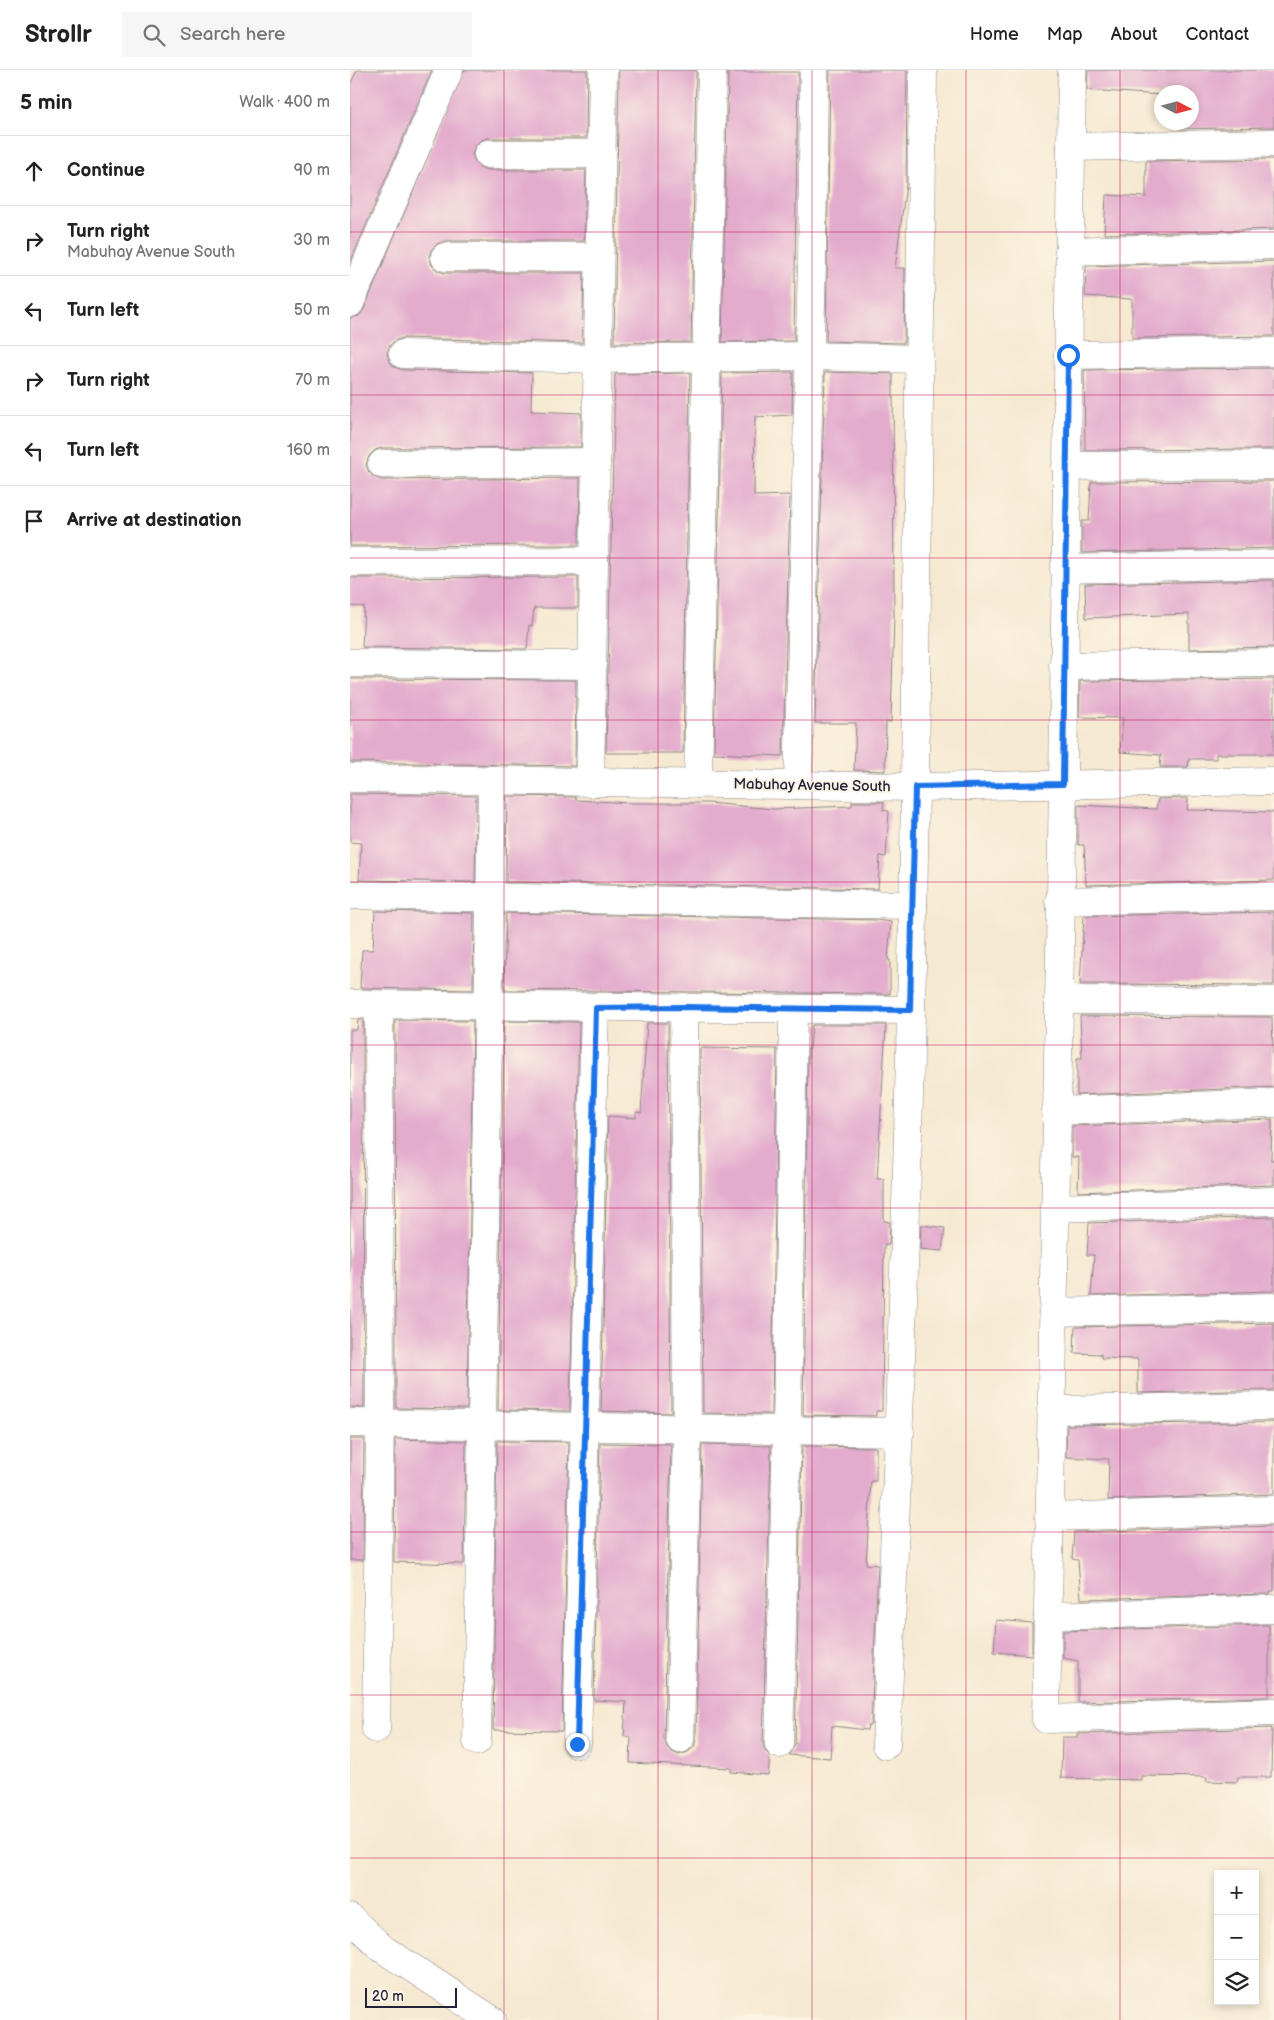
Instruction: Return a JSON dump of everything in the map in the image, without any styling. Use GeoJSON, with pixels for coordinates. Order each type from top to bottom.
{"type":"FeatureCollection","features":[{"type":"Feature","properties":{"kind":"street"},"geometry":{"type":"LineString","coordinates":[[352,292],[449,70]]}},
{"type":"Feature","properties":{"kind":"street"},"geometry":{"type":"LineString","coordinates":[[590,783],[603,70]]}},
{"type":"Feature","properties":{"kind":"street"},"geometry":{"type":"LineString","coordinates":[[698,784],[708,359],[712,70]]}},
{"type":"Feature","properties":{"kind":"street"},"geometry":{"type":"LineString","coordinates":[[798,785],[808,356],[812,264],[814,70]]}},
{"type":"Feature","properties":{"kind":"street"},"geometry":{"type":"LineString","coordinates":[[886,1745],[900,1432],[913,905],[918,359],[924,70]]}},
{"type":"Feature","properties":{"kind":"street"},"geometry":{"type":"LineString","coordinates":[[1072,70],[1064,569],[1063,784],[1059,900],[1046,1719],[1274,1712]]}},
{"type":"Feature","properties":{"kind":"street"},"geometry":{"type":"LineString","coordinates":[[1071,147],[1274,143]]}},
{"type":"Feature","properties":{"kind":"street"},"geometry":{"type":"LineString","coordinates":[[488,154],[602,154]]}},
{"type":"Feature","properties":{"kind":"street"},"geometry":{"type":"LineString","coordinates":[[1069,251],[1274,245]]}},
{"type":"Feature","properties":{"kind":"street"},"geometry":{"type":"LineString","coordinates":[[445,257],[600,257]]}},
{"type":"Feature","properties":{"kind":"street"},"geometry":{"type":"LineString","coordinates":[[1068,355],[1274,352]]}},
{"type":"Feature","properties":{"kind":"street"},"geometry":{"type":"LineString","coordinates":[[403,354],[598,359],[708,359],[808,356],[918,359]]}},
{"type":"Feature","properties":{"kind":"street"},"geometry":{"type":"LineString","coordinates":[[382,464],[596,462]]}},
{"type":"Feature","properties":{"kind":"street"},"geometry":{"type":"LineString","coordinates":[[1066,466],[1274,464]]}},
{"type":"Feature","properties":{"kind":"street"},"geometry":{"type":"LineString","coordinates":[[350,562],[594,562]]}},
{"type":"Feature","properties":{"kind":"street"},"geometry":{"type":"LineString","coordinates":[[1064,569],[1274,564]]}},
{"type":"Feature","properties":{"kind":"street"},"geometry":{"type":"LineString","coordinates":[[350,663],[592,664]]}},
{"type":"Feature","properties":{"kind":"street"},"geometry":{"type":"LineString","coordinates":[[1063,666],[1274,663]]}},
{"type":"Feature","properties":{"kind":"street","name":"Mabuhay Avenue South"},"geometry":{"type":"LineString","coordinates":[[350,778],[915,787],[1274,781]]}},
{"type":"Feature","properties":{"kind":"street"},"geometry":{"type":"LineString","coordinates":[[477,1741],[492,780]]}},
{"type":"Feature","properties":{"kind":"street"},"geometry":{"type":"LineString","coordinates":[[350,895],[913,905]]}},
{"type":"Feature","properties":{"kind":"street"},"geometry":{"type":"LineString","coordinates":[[1059,900],[1274,896]]}},
{"type":"Feature","properties":{"kind":"street"},"geometry":{"type":"LineString","coordinates":[[1058,1000],[1274,1002]]}},
{"type":"Feature","properties":{"kind":"street"},"geometry":{"type":"LineString","coordinates":[[350,1004],[910,1010]]}},
{"type":"Feature","properties":{"kind":"street"},"geometry":{"type":"LineString","coordinates":[[376,1729],[380,1424],[379,1005]]}},
{"type":"Feature","properties":{"kind":"street"},"geometry":{"type":"LineString","coordinates":[[680,1739],[687,1428],[684,1007]]}},
{"type":"Feature","properties":{"kind":"street"},"geometry":{"type":"LineString","coordinates":[[577,1744],[596,1008]]}},
{"type":"Feature","properties":{"kind":"street"},"geometry":{"type":"LineString","coordinates":[[778,1744],[787,1430],[793,1010]]}},
{"type":"Feature","properties":{"kind":"street"},"geometry":{"type":"LineString","coordinates":[[1056,1111],[1274,1103]]}},
{"type":"Feature","properties":{"kind":"street"},"geometry":{"type":"LineString","coordinates":[[1054,1208],[1274,1201]]}},
{"type":"Feature","properties":{"kind":"street"},"geometry":{"type":"LineString","coordinates":[[1053,1312],[1274,1307]]}},
{"type":"Feature","properties":{"kind":"street"},"geometry":{"type":"LineString","coordinates":[[1051,1410],[1274,1406]]}},
{"type":"Feature","properties":{"kind":"street"},"geometry":{"type":"LineString","coordinates":[[350,1423],[900,1432]]}},
{"type":"Feature","properties":{"kind":"street"},"geometry":{"type":"LineString","coordinates":[[1049,1517],[1274,1510]]}},
{"type":"Feature","properties":{"kind":"street"},"geometry":{"type":"LineString","coordinates":[[1048,1616],[1274,1609]]}},
{"type":"Feature","properties":{"kind":"street"},"geometry":{"type":"LineString","coordinates":[[350,1918],[383,1949],[492,2020]]}},
{"type":"Feature","properties":{"kind":"building"},"geometry":{"type":"Polygon","coordinates":[[[357,70],[432,70],[350,263],[350,85],[357,70]]]}},
{"type":"Feature","properties":{"kind":"building"},"geometry":{"type":"Polygon","coordinates":[[[464,70],[587,70],[586,138],[488,138],[481,140],[475,146],[472,154],[475,162],[481,168],[488,170],[586,170],[584,241],[445,241],[437,244],[431,250],[429,257],[432,265],[438,271],[445,273],[584,273],[582,343],[403,338],[396,340],[390,345],[387,353],[389,361],[394,367],[403,370],[532,373],[531,411],[581,413],[581,447],[382,448],[375,450],[369,456],[366,465],[374,477],[382,480],[580,478],[579,545],[350,546],[350,318],[359,316],[364,309],[464,70]]]}},
{"type":"Feature","properties":{"kind":"building"},"geometry":{"type":"Polygon","coordinates":[[[619,70],[696,70],[691,342],[614,343],[619,70]]]}},
{"type":"Feature","properties":{"kind":"building"},"geometry":{"type":"Polygon","coordinates":[[[830,70],[907,70],[906,185],[895,268],[905,268],[904,343],[826,341],[830,70]]]}},
{"type":"Feature","properties":{"kind":"building"},"geometry":{"type":"Polygon","coordinates":[[[1088,70],[1274,70],[1274,127],[1199,129],[1199,85],[1154,85],[1154,94],[1087,90],[1088,70]]]}},
{"type":"Feature","properties":{"kind":"building"},"geometry":{"type":"Polygon","coordinates":[[[728,72],[798,72],[794,341],[722,342],[728,72]]]}},
{"type":"Feature","properties":{"kind":"building"},"geometry":{"type":"Polygon","coordinates":[[[1274,159],[1274,229],[1104,234],[1106,195],[1146,197],[1146,161],[1274,159]]]}},
{"type":"Feature","properties":{"kind":"building"},"geometry":{"type":"Polygon","coordinates":[[[1274,261],[1274,336],[1132,338],[1132,299],[1085,296],[1086,266],[1274,261]]]}},
{"type":"Feature","properties":{"kind":"building"},"geometry":{"type":"Polygon","coordinates":[[[1274,368],[1274,449],[1085,450],[1084,370],[1274,368]]]}},
{"type":"Feature","properties":{"kind":"building"},"geometry":{"type":"Polygon","coordinates":[[[793,372],[792,415],[755,417],[754,496],[790,495],[783,756],[714,753],[722,373],[793,372]]]}},
{"type":"Feature","properties":{"kind":"building"},"geometry":{"type":"Polygon","coordinates":[[[825,372],[893,374],[894,615],[891,722],[886,722],[885,771],[854,770],[856,723],[815,723],[825,372]]]}},
{"type":"Feature","properties":{"kind":"building"},"geometry":{"type":"Polygon","coordinates":[[[690,373],[683,753],[606,753],[615,374],[690,373]]]}},
{"type":"Feature","properties":{"kind":"building"},"geometry":{"type":"Polygon","coordinates":[[[1274,481],[1274,548],[1082,553],[1082,521],[1089,521],[1091,482],[1274,481]]]}},
{"type":"Feature","properties":{"kind":"building"},"geometry":{"type":"Polygon","coordinates":[[[578,577],[578,608],[534,608],[532,626],[529,625],[527,649],[362,647],[364,607],[350,606],[350,578],[578,577]]]}},
{"type":"Feature","properties":{"kind":"building"},"geometry":{"type":"Polygon","coordinates":[[[1274,580],[1274,647],[1189,649],[1189,614],[1086,618],[1085,584],[1274,580]]]}},
{"type":"Feature","properties":{"kind":"building"},"geometry":{"type":"Polygon","coordinates":[[[350,679],[576,680],[575,766],[350,762],[350,679]]]}},
{"type":"Feature","properties":{"kind":"building"},"geometry":{"type":"Polygon","coordinates":[[[1274,679],[1274,754],[1216,754],[1216,759],[1189,759],[1188,767],[1160,767],[1161,755],[1120,752],[1123,718],[1079,717],[1080,681],[1274,679]]]}},
{"type":"Feature","properties":{"kind":"building"},"geometry":{"type":"Polygon","coordinates":[[[350,794],[476,796],[475,882],[359,880],[361,843],[350,842],[350,794]]]}},
{"type":"Feature","properties":{"kind":"building"},"geometry":{"type":"Polygon","coordinates":[[[507,796],[576,797],[576,800],[632,803],[709,803],[773,809],[852,806],[852,802],[884,802],[883,810],[889,811],[886,857],[880,856],[878,889],[506,882],[507,796]]]}},
{"type":"Feature","properties":{"kind":"building"},"geometry":{"type":"Polygon","coordinates":[[[1188,798],[1187,810],[1274,812],[1274,880],[1086,885],[1084,845],[1078,845],[1078,805],[1156,809],[1158,799],[1188,798]]]}},
{"type":"Feature","properties":{"kind":"building"},"geometry":{"type":"Polygon","coordinates":[[[375,911],[474,913],[473,990],[360,988],[362,950],[373,950],[375,911]]]}},
{"type":"Feature","properties":{"kind":"building"},"geometry":{"type":"Polygon","coordinates":[[[1274,912],[1274,985],[1080,984],[1084,916],[1274,912]]]}},
{"type":"Feature","properties":{"kind":"building"},"geometry":{"type":"Polygon","coordinates":[[[506,913],[877,920],[891,922],[888,960],[890,960],[890,994],[504,990],[506,913]]]}},
{"type":"Feature","properties":{"kind":"building"},"geometry":{"type":"Polygon","coordinates":[[[1080,1016],[1272,1017],[1274,1087],[1077,1095],[1077,1058],[1082,1058],[1080,1016]]]}},
{"type":"Feature","properties":{"kind":"building"},"geometry":{"type":"Polygon","coordinates":[[[358,1020],[363,1020],[364,1408],[350,1407],[350,1030],[357,1030],[358,1020]]]}},
{"type":"Feature","properties":{"kind":"building"},"geometry":{"type":"Polygon","coordinates":[[[395,1020],[473,1021],[467,1409],[396,1408],[395,1020]]]}},
{"type":"Feature","properties":{"kind":"building"},"geometry":{"type":"Polygon","coordinates":[[[504,1021],[579,1022],[570,1411],[498,1410],[504,1021]]]}},
{"type":"Feature","properties":{"kind":"building"},"geometry":{"type":"Polygon","coordinates":[[[647,1023],[668,1023],[671,1413],[601,1411],[608,1116],[636,1118],[636,1112],[641,1113],[647,1023]]]}},
{"type":"Feature","properties":{"kind":"building"},"geometry":{"type":"Polygon","coordinates":[[[812,1025],[886,1025],[877,1179],[884,1179],[884,1221],[890,1222],[889,1245],[884,1245],[882,1411],[876,1411],[876,1416],[803,1415],[808,1049],[810,1049],[812,1025]]]}},
{"type":"Feature","properties":{"kind":"building"},"geometry":{"type":"Polygon","coordinates":[[[700,1048],[777,1049],[772,1414],[703,1413],[700,1048]]]}},
{"type":"Feature","properties":{"kind":"building"},"geometry":{"type":"Polygon","coordinates":[[[1272,1119],[1271,1160],[1274,1160],[1274,1185],[1078,1192],[1079,1157],[1072,1157],[1072,1126],[1272,1119]]]}},
{"type":"Feature","properties":{"kind":"building"},"geometry":{"type":"Polygon","coordinates":[[[1274,1217],[1274,1291],[1091,1296],[1094,1255],[1087,1255],[1089,1223],[1274,1217]]]}},
{"type":"Feature","properties":{"kind":"building"},"geometry":{"type":"Polygon","coordinates":[[[921,1225],[945,1228],[942,1251],[920,1249],[921,1225]]]}},
{"type":"Feature","properties":{"kind":"building"},"geometry":{"type":"Polygon","coordinates":[[[1274,1323],[1274,1390],[1138,1393],[1138,1359],[1101,1358],[1101,1354],[1074,1353],[1075,1327],[1274,1323]]]}},
{"type":"Feature","properties":{"kind":"building"},"geometry":{"type":"Polygon","coordinates":[[[1274,1422],[1274,1494],[1108,1500],[1109,1459],[1066,1457],[1067,1425],[1274,1422]]]}},
{"type":"Feature","properties":{"kind":"building"},"geometry":{"type":"Polygon","coordinates":[[[350,1439],[364,1439],[363,1560],[350,1560],[350,1439]]]}},
{"type":"Feature","properties":{"kind":"building"},"geometry":{"type":"Polygon","coordinates":[[[395,1439],[466,1441],[464,1564],[394,1562],[395,1439]]]}},
{"type":"Feature","properties":{"kind":"building"},"geometry":{"type":"Polygon","coordinates":[[[497,1441],[569,1442],[562,1731],[493,1730],[497,1441]]]}},
{"type":"Feature","properties":{"kind":"building"},"geometry":{"type":"Polygon","coordinates":[[[600,1443],[671,1444],[664,1739],[667,1747],[679,1755],[688,1752],[694,1747],[696,1739],[702,1444],[771,1446],[763,1744],[765,1751],[770,1756],[768,1775],[731,1772],[731,1768],[630,1763],[631,1737],[624,1736],[626,1702],[594,1700],[600,1443]]]}},
{"type":"Feature","properties":{"kind":"building"},"geometry":{"type":"Polygon","coordinates":[[[802,1446],[876,1447],[876,1481],[871,1481],[866,1564],[878,1565],[871,1725],[868,1725],[867,1730],[832,1726],[830,1758],[789,1755],[795,1744],[802,1446]]]}},
{"type":"Feature","properties":{"kind":"building"},"geometry":{"type":"Polygon","coordinates":[[[1274,1526],[1274,1591],[1270,1591],[1270,1594],[1081,1599],[1078,1560],[1072,1559],[1074,1532],[1274,1526]]]}},
{"type":"Feature","properties":{"kind":"building"},"geometry":{"type":"Polygon","coordinates":[[[996,1620],[1032,1623],[1032,1655],[994,1652],[996,1620]]]}},
{"type":"Feature","properties":{"kind":"building"},"geometry":{"type":"Polygon","coordinates":[[[1269,1625],[1269,1697],[1078,1702],[1078,1661],[1063,1658],[1063,1631],[1269,1625]]]}},
{"type":"Feature","properties":{"kind":"building"},"geometry":{"type":"Polygon","coordinates":[[[1272,1728],[1271,1777],[1238,1777],[1237,1782],[1206,1781],[1207,1777],[1141,1776],[1141,1780],[1061,1778],[1062,1737],[1077,1737],[1077,1734],[1272,1728]]]}},
{"type":"Feature","properties":{"kind":"route"},"geometry":{"type":"LineString","coordinates":[[577,1744],[596,1008],[684,1007],[793,1010],[910,1010],[915,787],[1063,784],[1068,355]]}}]}
